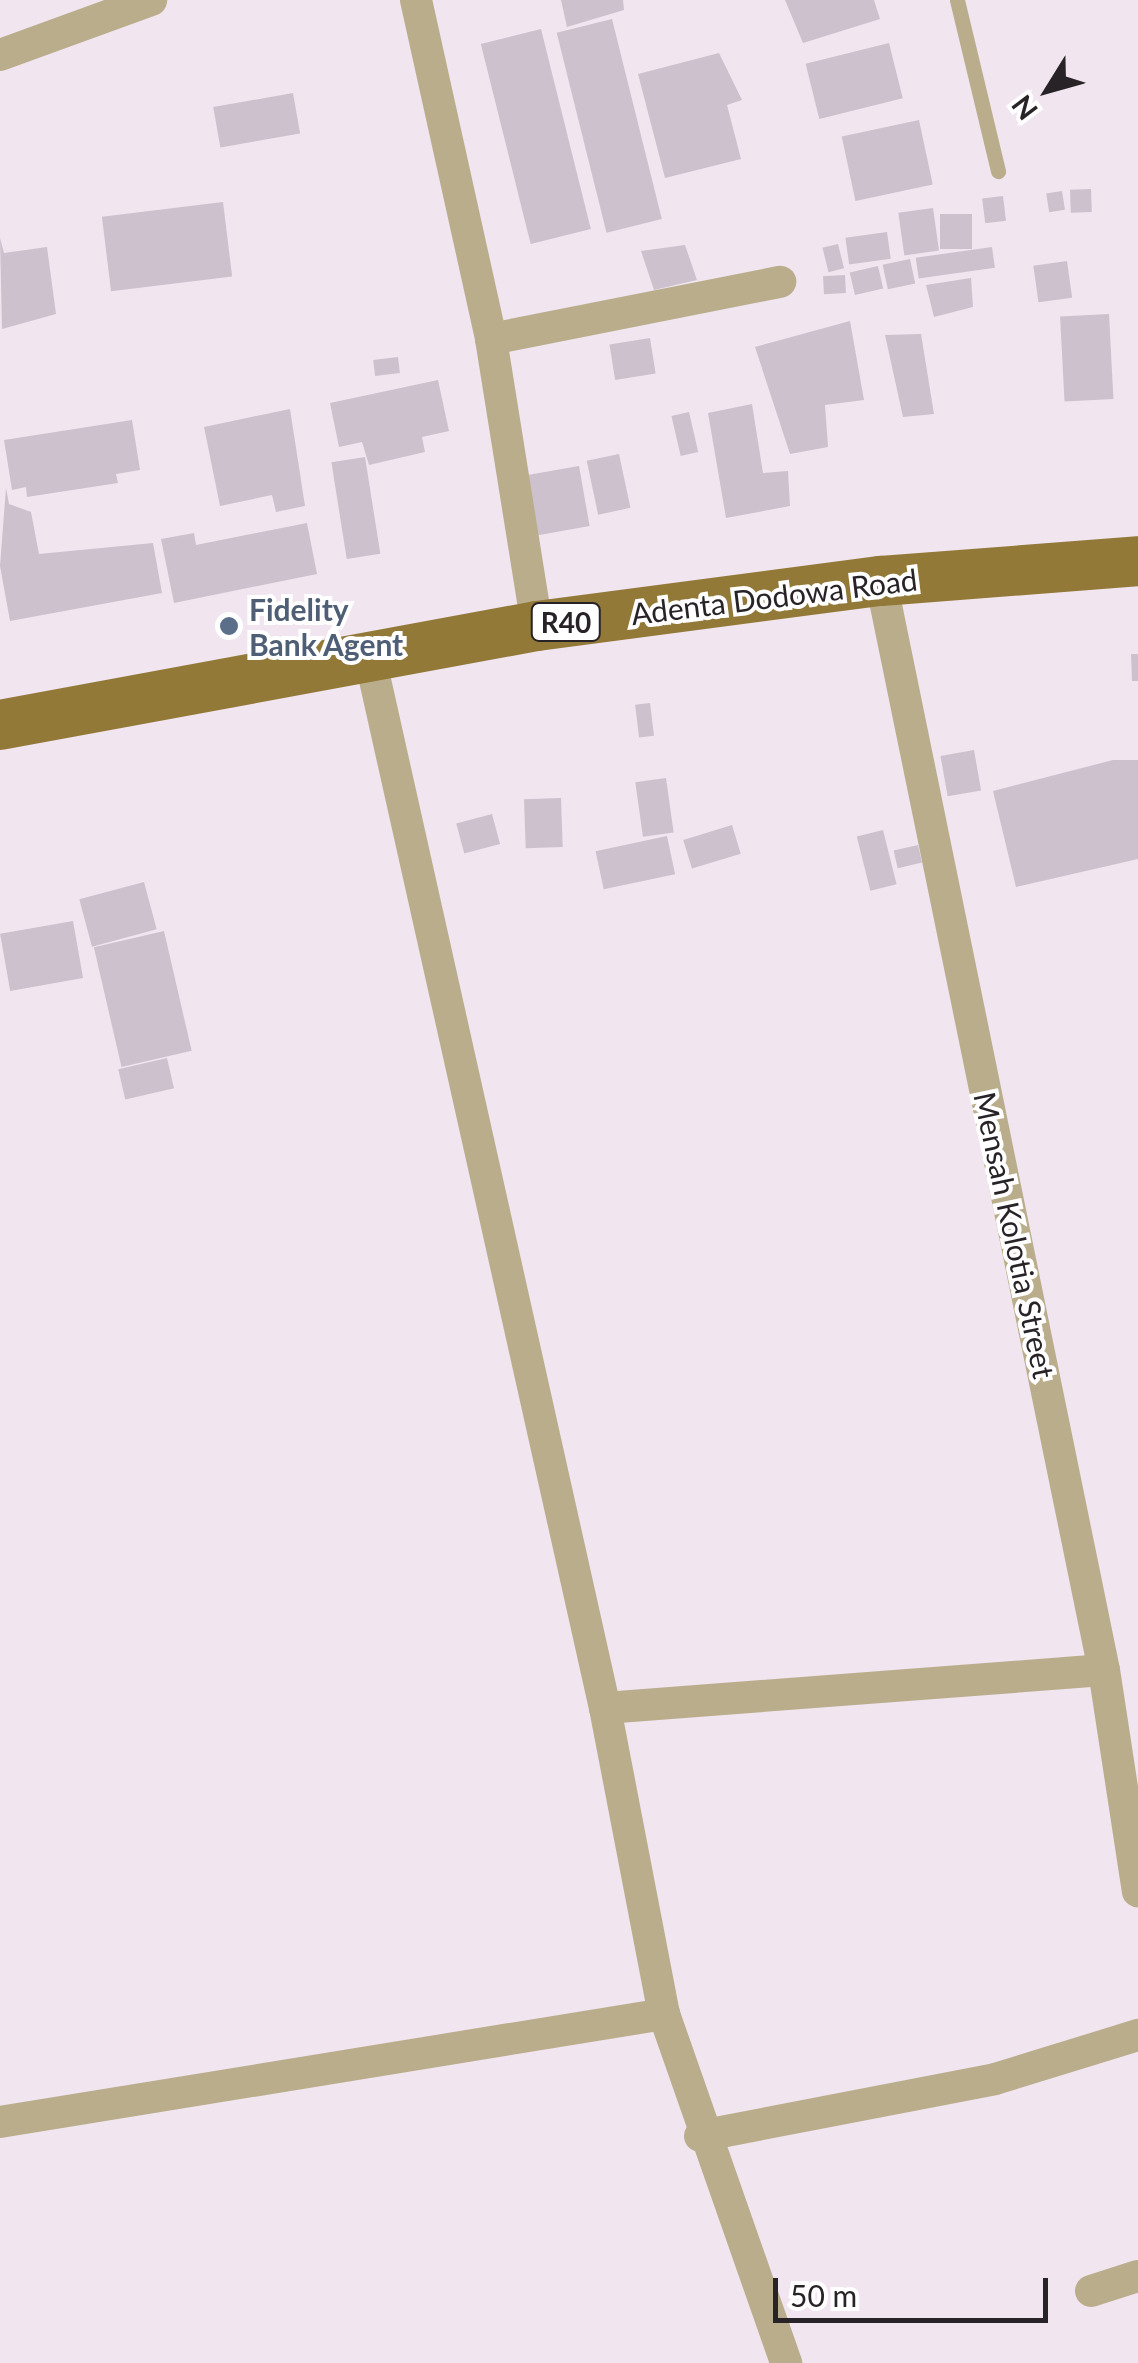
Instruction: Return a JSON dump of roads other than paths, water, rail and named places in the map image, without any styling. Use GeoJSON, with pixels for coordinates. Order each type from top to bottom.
{"type":"FeatureCollection","features":[{"type":"Feature","properties":{"kind":"main road","name":"Adenta Dodowa Road"},"geometry":{"type":"LineString","coordinates":[[0,725],[371,662],[537,626],[881,581],[1138,561]]}},
{"type":"Feature","properties":{"kind":"street"},"geometry":{"type":"LineString","coordinates":[[0,55],[152,0]]}},
{"type":"Feature","properties":{"kind":"street"},"geometry":{"type":"LineString","coordinates":[[416,0],[491,340],[537,626]]}},
{"type":"Feature","properties":{"kind":"street"},"geometry":{"type":"LineString","coordinates":[[491,340],[780,282]]}},
{"type":"Feature","properties":{"kind":"street","name":"Mensah Kolotia Street"},"geometry":{"type":"LineString","coordinates":[[881,581],[1104,1670],[1138,1891]]}},
{"type":"Feature","properties":{"kind":"street"},"geometry":{"type":"LineString","coordinates":[[371,662],[605,1708],[664,2014],[700,2136],[786,2363]]}},
{"type":"Feature","properties":{"kind":"street"},"geometry":{"type":"LineString","coordinates":[[605,1708],[1104,1670]]}},
{"type":"Feature","properties":{"kind":"street"},"geometry":{"type":"LineString","coordinates":[[0,2122],[245,2090],[664,2014]]}},
{"type":"Feature","properties":{"kind":"street"},"geometry":{"type":"LineString","coordinates":[[700,2136],[995,2079],[1138,2036]]}},
{"type":"Feature","properties":{"kind":"street"},"geometry":{"type":"LineString","coordinates":[[1091,2291],[1138,2276]]}},
{"type":"Feature","properties":{"kind":"lane"},"geometry":{"type":"LineString","coordinates":[[957,0],[998,171]]}},
{"type":"Feature","properties":{"kind":"place","name":"Fidelity Bank Agent"},"geometry":{"type":"Point","coordinates":[229,626]}}]}
